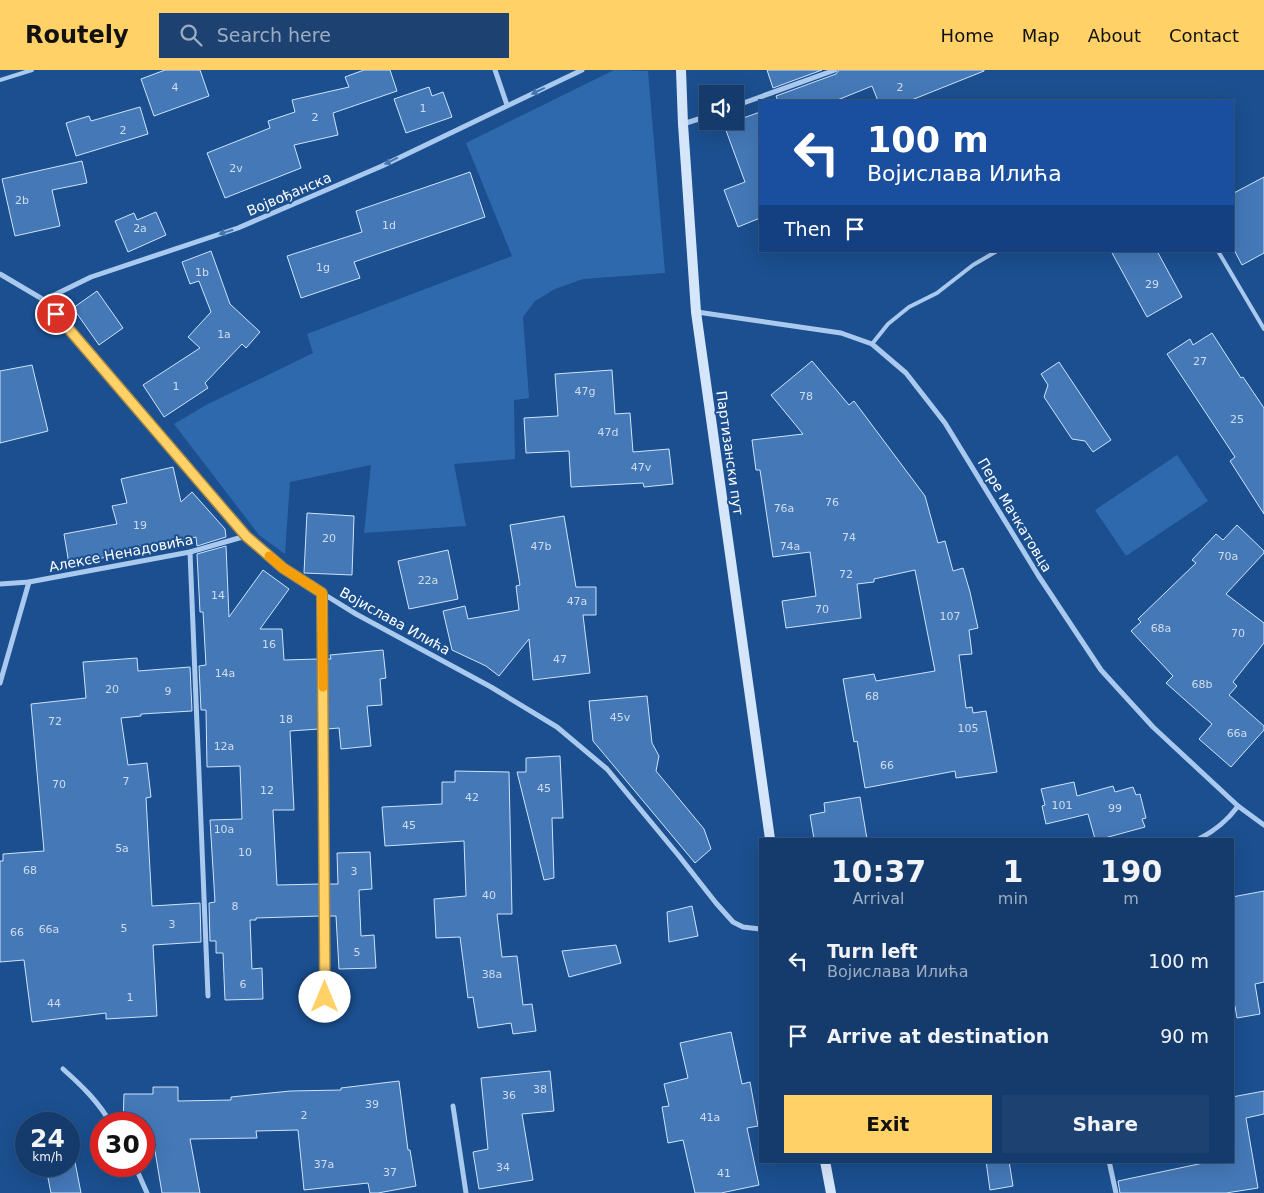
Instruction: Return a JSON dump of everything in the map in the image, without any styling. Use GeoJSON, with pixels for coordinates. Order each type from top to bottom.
{"type":"FeatureCollection","features":[{"type":"Feature","properties":{"kind":"main road","name":"Партизански пут"},"geometry":{"type":"LineString","coordinates":[[681,70],[682,124],[696,312],[770,838]]}},
{"type":"Feature","properties":{"kind":"main road"},"geometry":{"type":"LineString","coordinates":[[825,1163],[831,1193]]}},
{"type":"Feature","properties":{"kind":"street"},"geometry":{"type":"LineString","coordinates":[[495,70],[507,105]]}},
{"type":"Feature","properties":{"kind":"street","name":"Војвођанска"},"geometry":{"type":"LineString","coordinates":[[44,300],[91,277],[238,228],[382,166],[582,70]]}},
{"type":"Feature","properties":{"kind":"street"},"geometry":{"type":"LineString","coordinates":[[744,103],[835,70]]}},
{"type":"Feature","properties":{"kind":"street"},"geometry":{"type":"LineString","coordinates":[[682,124],[699,119]]}},
{"type":"Feature","properties":{"kind":"street"},"geometry":{"type":"LineString","coordinates":[[0,274],[44,300]]}},
{"type":"Feature","properties":{"kind":"street","name":"Војислава Илића"},"geometry":{"type":"LineString","coordinates":[[44,300],[246,536],[283,568],[356,614],[491,687],[557,727],[607,769],[733,922],[743,927],[759,929]]}},
{"type":"Feature","properties":{"kind":"street","name":"Пере Мачкатовца"},"geometry":{"type":"LineString","coordinates":[[696,312],[841,333],[872,344],[906,373],[946,423],[1038,575],[1101,670],[1153,727],[1238,806],[1264,825]]}},
{"type":"Feature","properties":{"kind":"street","name":"Алексе Ненадовића"},"geometry":{"type":"LineString","coordinates":[[0,584],[29,582],[190,552],[246,536]]}},
{"type":"Feature","properties":{"kind":"street"},"geometry":{"type":"LineString","coordinates":[[190,552],[208,996]]}},
{"type":"Feature","properties":{"kind":"street"},"geometry":{"type":"LineString","coordinates":[[0,683],[29,582]]}},
{"type":"Feature","properties":{"kind":"street"},"geometry":{"type":"LineString","coordinates":[[322,593],[325,997]]}},
{"type":"Feature","properties":{"kind":"street"},"geometry":{"type":"LineString","coordinates":[[1201,838],[1213,832],[1228,820],[1238,806]]}},
{"type":"Feature","properties":{"kind":"street"},"geometry":{"type":"LineString","coordinates":[[63,1069],[87,1092],[102,1112]]}},
{"type":"Feature","properties":{"kind":"street"},"geometry":{"type":"LineString","coordinates":[[453,1106],[466,1193]]}},
{"type":"Feature","properties":{"kind":"street"},"geometry":{"type":"LineString","coordinates":[[1109,1163],[1116,1193]]}},
{"type":"Feature","properties":{"kind":"street"},"geometry":{"type":"LineString","coordinates":[[139,1177],[147,1193]]}},
{"type":"Feature","properties":{"kind":"lane"},"geometry":{"type":"LineString","coordinates":[[0,80],[32,70]]}},
{"type":"Feature","properties":{"kind":"lane"},"geometry":{"type":"LineString","coordinates":[[872,344],[888,324],[910,307],[937,293],[973,265],[995,252]]}},
{"type":"Feature","properties":{"kind":"lane"},"geometry":{"type":"LineString","coordinates":[[1219,252],[1264,329]]}},
{"type":"Feature","properties":{"kind":"shaded area"},"geometry":{"type":"Polygon","coordinates":[[[614,70],[648,71],[665,273],[583,279],[555,289],[535,301],[523,317],[529,398],[514,400],[515,459],[454,464],[466,526],[364,533],[371,465],[290,482],[285,554],[259,535],[174,424],[206,405],[313,353],[307,334],[512,256],[466,143],[614,70]]]}},
{"type":"Feature","properties":{"kind":"shaded area"},"geometry":{"type":"Polygon","coordinates":[[[1177,455],[1208,501],[1126,556],[1095,510],[1177,455]]]}},
{"type":"Feature","properties":{"kind":"building"},"geometry":{"type":"Polygon","coordinates":[[[165,70],[200,70],[209,96],[154,116],[141,79],[165,70]]]}},
{"type":"Feature","properties":{"kind":"building"},"geometry":{"type":"Polygon","coordinates":[[[364,70],[390,70],[397,91],[333,113],[338,135],[294,145],[301,168],[225,198],[207,153],[270,128],[268,121],[295,112],[292,100],[349,87],[345,77],[364,70]]]}},
{"type":"Feature","properties":{"kind":"building"},"geometry":{"type":"Polygon","coordinates":[[[767,70],[822,70],[773,88],[767,70]]]}},
{"type":"Feature","properties":{"kind":"building"},"geometry":{"type":"Polygon","coordinates":[[[839,70],[984,70],[912,100],[878,100],[872,86],[837,100],[778,100],[776,96],[836,74],[839,70]]]}},
{"type":"Feature","properties":{"kind":"building"},"geometry":{"type":"Polygon","coordinates":[[[429,87],[432,96],[443,92],[452,117],[406,133],[394,99],[429,87]]]}},
{"type":"Feature","properties":{"kind":"building"},"geometry":{"type":"Polygon","coordinates":[[[140,107],[148,134],[76,156],[66,123],[89,116],[91,121],[140,107]]]}},
{"type":"Feature","properties":{"kind":"building"},"geometry":{"type":"Polygon","coordinates":[[[759,112],[759,218],[738,227],[724,190],[745,182],[726,130],[744,130],[744,118],[759,112]]]}},
{"type":"Feature","properties":{"kind":"building"},"geometry":{"type":"Polygon","coordinates":[[[82,161],[87,183],[52,190],[60,226],[15,236],[2,179],[82,161]]]}},
{"type":"Feature","properties":{"kind":"building"},"geometry":{"type":"Polygon","coordinates":[[[470,172],[485,217],[354,262],[360,278],[301,298],[287,256],[362,232],[356,211],[470,172]]]}},
{"type":"Feature","properties":{"kind":"building"},"geometry":{"type":"Polygon","coordinates":[[[1264,177],[1264,253],[1242,265],[1234,250],[1234,193],[1264,177]]]}},
{"type":"Feature","properties":{"kind":"building"},"geometry":{"type":"Polygon","coordinates":[[[156,212],[166,235],[128,252],[115,221],[134,213],[137,220],[156,212]]]}},
{"type":"Feature","properties":{"kind":"building"},"geometry":{"type":"Polygon","coordinates":[[[211,251],[230,304],[260,332],[246,348],[242,344],[205,383],[208,388],[164,417],[143,385],[200,348],[188,337],[211,312],[199,281],[190,284],[182,262],[211,251]]]}},
{"type":"Feature","properties":{"kind":"building"},"geometry":{"type":"Polygon","coordinates":[[[1112,252],[1158,252],[1182,297],[1147,317],[1112,252]]]}},
{"type":"Feature","properties":{"kind":"building"},"geometry":{"type":"Polygon","coordinates":[[[97,291],[123,328],[99,345],[73,308],[97,291]]]}},
{"type":"Feature","properties":{"kind":"building"},"geometry":{"type":"Polygon","coordinates":[[[1212,333],[1241,378],[1243,377],[1264,408],[1264,514],[1230,461],[1235,457],[1167,354],[1190,339],[1193,345],[1212,333]]]}},
{"type":"Feature","properties":{"kind":"building"},"geometry":{"type":"Polygon","coordinates":[[[812,361],[849,405],[854,401],[925,496],[938,543],[945,541],[953,571],[963,568],[978,628],[969,630],[972,654],[959,655],[966,708],[972,707],[973,713],[986,711],[997,772],[956,778],[955,771],[865,788],[857,741],[854,742],[843,679],[874,674],[876,681],[935,671],[915,570],[874,579],[874,582],[857,584],[861,618],[786,628],[782,601],[816,596],[810,552],[773,557],[760,470],[756,470],[752,440],[803,434],[771,395],[812,361]]]}},
{"type":"Feature","properties":{"kind":"building"},"geometry":{"type":"Polygon","coordinates":[[[1059,362],[1111,440],[1093,452],[1085,441],[1072,439],[1044,397],[1048,385],[1041,374],[1059,362]]]}},
{"type":"Feature","properties":{"kind":"building"},"geometry":{"type":"Polygon","coordinates":[[[32,365],[48,431],[0,443],[0,371],[32,365]]]}},
{"type":"Feature","properties":{"kind":"building"},"geometry":{"type":"Polygon","coordinates":[[[612,370],[615,414],[630,413],[633,452],[669,449],[673,484],[644,487],[643,483],[571,487],[569,451],[526,453],[524,418],[558,416],[555,374],[612,370]]]}},
{"type":"Feature","properties":{"kind":"building"},"geometry":{"type":"Polygon","coordinates":[[[173,467],[181,502],[192,492],[225,529],[226,537],[197,546],[196,537],[119,555],[69,564],[64,534],[117,524],[112,506],[127,503],[121,479],[173,467]]]}},
{"type":"Feature","properties":{"kind":"building"},"geometry":{"type":"Polygon","coordinates":[[[307,513],[354,516],[352,575],[304,573],[307,513]]]}},
{"type":"Feature","properties":{"kind":"building"},"geometry":{"type":"Polygon","coordinates":[[[564,516],[576,587],[596,587],[596,615],[583,615],[590,673],[533,680],[529,639],[499,676],[486,666],[452,650],[443,611],[465,606],[468,619],[519,610],[516,586],[520,585],[510,525],[564,516]]]}},
{"type":"Feature","properties":{"kind":"building"},"geometry":{"type":"Polygon","coordinates":[[[1237,525],[1264,553],[1226,594],[1264,623],[1264,643],[1233,682],[1237,686],[1229,695],[1264,726],[1264,730],[1231,767],[1199,739],[1212,724],[1166,683],[1173,676],[1131,631],[1141,622],[1138,619],[1196,563],[1192,560],[1216,534],[1223,540],[1237,525]]]}},
{"type":"Feature","properties":{"kind":"building"},"geometry":{"type":"Polygon","coordinates":[[[226,546],[229,617],[263,570],[289,589],[260,629],[282,629],[284,660],[318,659],[319,729],[290,731],[294,810],[273,810],[277,885],[320,884],[320,916],[256,918],[256,920],[250,920],[252,969],[262,968],[263,999],[225,1000],[223,953],[216,953],[216,941],[210,941],[209,903],[215,902],[210,820],[242,819],[240,766],[207,767],[206,710],[201,710],[199,666],[206,665],[203,612],[200,612],[197,554],[226,546]]]}},
{"type":"Feature","properties":{"kind":"building"},"geometry":{"type":"Polygon","coordinates":[[[448,550],[458,599],[409,609],[398,561],[448,550]]]}},
{"type":"Feature","properties":{"kind":"building"},"geometry":{"type":"Polygon","coordinates":[[[383,650],[386,678],[380,679],[382,705],[367,706],[371,746],[341,749],[339,728],[327,729],[327,659],[331,659],[330,655],[383,650]]]}},
{"type":"Feature","properties":{"kind":"building"},"geometry":{"type":"Polygon","coordinates":[[[137,658],[138,671],[190,667],[192,711],[141,714],[141,716],[121,718],[128,765],[147,763],[151,797],[146,798],[152,906],[200,903],[201,942],[153,945],[157,1016],[106,1019],[106,1013],[32,1022],[24,960],[0,962],[0,861],[3,861],[3,854],[44,851],[31,704],[86,698],[83,662],[137,658]]]}},
{"type":"Feature","properties":{"kind":"building"},"geometry":{"type":"Polygon","coordinates":[[[647,696],[652,743],[659,756],[656,771],[704,829],[711,849],[695,863],[593,741],[589,701],[647,696]]]}},
{"type":"Feature","properties":{"kind":"building"},"geometry":{"type":"Polygon","coordinates":[[[560,756],[563,818],[552,818],[554,878],[544,880],[517,772],[526,772],[526,758],[560,756]]]}},
{"type":"Feature","properties":{"kind":"building"},"geometry":{"type":"Polygon","coordinates":[[[455,771],[509,772],[512,914],[497,914],[502,957],[517,956],[523,1005],[532,1004],[536,1031],[513,1034],[511,1023],[478,1028],[473,997],[468,998],[460,937],[436,938],[434,899],[466,896],[464,841],[385,846],[382,807],[442,804],[442,782],[455,782],[455,771]]]}},
{"type":"Feature","properties":{"kind":"building"},"geometry":{"type":"Polygon","coordinates":[[[1074,782],[1077,796],[1113,786],[1115,792],[1133,787],[1136,795],[1140,794],[1146,818],[1142,819],[1145,827],[1105,838],[1095,838],[1088,814],[1046,824],[1042,806],[1045,805],[1041,789],[1074,782]]]}},
{"type":"Feature","properties":{"kind":"building"},"geometry":{"type":"Polygon","coordinates":[[[860,797],[867,838],[814,838],[810,815],[825,812],[824,803],[860,797]]]}},
{"type":"Feature","properties":{"kind":"building"},"geometry":{"type":"Polygon","coordinates":[[[370,852],[372,889],[359,890],[361,936],[374,935],[376,968],[339,969],[336,916],[329,916],[329,884],[338,884],[337,853],[370,852]]]}},
{"type":"Feature","properties":{"kind":"building"},"geometry":{"type":"Polygon","coordinates":[[[1264,891],[1264,982],[1255,984],[1260,1014],[1237,1018],[1234,1006],[1234,897],[1264,891]]]}},
{"type":"Feature","properties":{"kind":"building"},"geometry":{"type":"Polygon","coordinates":[[[692,906],[698,936],[669,942],[667,912],[692,906]]]}},
{"type":"Feature","properties":{"kind":"building"},"geometry":{"type":"Polygon","coordinates":[[[616,945],[621,963],[569,977],[562,951],[616,945]]]}},
{"type":"Feature","properties":{"kind":"building"},"geometry":{"type":"Polygon","coordinates":[[[731,1032],[742,1084],[750,1082],[758,1126],[747,1128],[759,1185],[721,1193],[695,1193],[683,1140],[668,1143],[662,1107],[669,1106],[664,1084],[688,1078],[680,1043],[731,1032]]]}},
{"type":"Feature","properties":{"kind":"building"},"geometry":{"type":"Polygon","coordinates":[[[550,1071],[554,1111],[522,1114],[533,1180],[479,1189],[473,1152],[488,1149],[481,1078],[550,1071]]]}},
{"type":"Feature","properties":{"kind":"building"},"geometry":{"type":"Polygon","coordinates":[[[399,1081],[408,1150],[410,1150],[416,1186],[378,1193],[370,1193],[368,1183],[304,1190],[298,1130],[256,1131],[257,1138],[190,1139],[200,1193],[162,1193],[155,1151],[155,1112],[123,1112],[124,1094],[153,1094],[153,1087],[178,1087],[178,1101],[231,1100],[231,1097],[290,1091],[341,1090],[341,1088],[399,1081]]]}},
{"type":"Feature","properties":{"kind":"building"},"geometry":{"type":"Polygon","coordinates":[[[1264,1091],[1264,1114],[1246,1118],[1258,1188],[1226,1193],[1120,1193],[1118,1181],[1204,1163],[1234,1163],[1234,1097],[1264,1091]]]}},
{"type":"Feature","properties":{"kind":"building"},"geometry":{"type":"Polygon","coordinates":[[[986,1163],[1009,1163],[1013,1186],[990,1190],[986,1163]]]}},
{"type":"Feature","properties":{"kind":"building"},"geometry":{"type":"Polygon","coordinates":[[[48,1177],[78,1177],[81,1193],[51,1193],[48,1177]]]}},
{"type":"Feature","properties":{"kind":"slow traffic"},"geometry":{"type":"LineString","coordinates":[[269,556],[283,568],[322,593],[323,687]]}},
{"type":"Feature","properties":{"kind":"route"},"geometry":{"type":"LineString","coordinates":[[56,314],[246,536],[283,568],[322,593],[325,997]]}}]}
